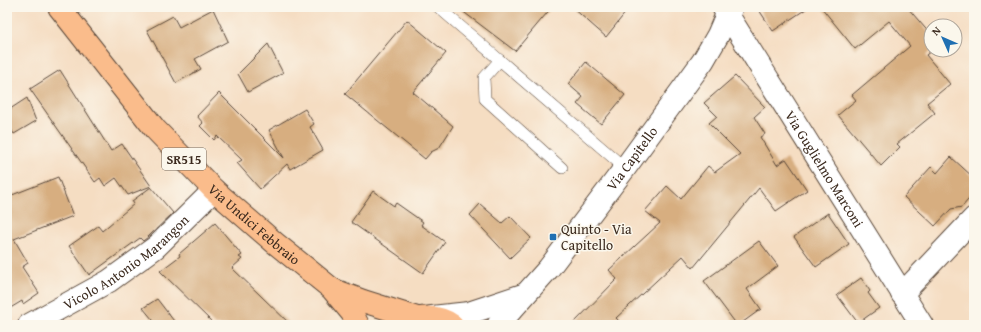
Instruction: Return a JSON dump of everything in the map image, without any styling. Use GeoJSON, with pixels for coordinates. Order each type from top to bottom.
{"type":"FeatureCollection","features":[{"type":"Feature","properties":{"kind":"main road","name":"Via Undici Febbraio"},"geometry":{"type":"LineString","coordinates":[[59,7],[156,129],[214,190],[275,243],[332,289],[352,313],[358,325]]}},
{"type":"Feature","properties":{"kind":"main road","name":"Via Undici Febbraio"},"geometry":{"type":"LineString","coordinates":[[332,289],[416,320],[449,322],[452,325]]}},
{"type":"Feature","properties":{"kind":"street","name":"Via Capitello"},"geometry":{"type":"LineString","coordinates":[[498,325],[549,268],[625,168],[703,61],[718,34],[727,9]]}},
{"type":"Feature","properties":{"kind":"street","name":"Via Guglielmo Marconi"},"geometry":{"type":"LineString","coordinates":[[727,9],[922,325]]}},
{"type":"Feature","properties":{"kind":"street","name":"Vicolo Antonio Marangon"},"geometry":{"type":"LineString","coordinates":[[29,325],[109,281],[156,247],[214,190]]}},
{"type":"Feature","properties":{"kind":"street"},"geometry":{"type":"LineString","coordinates":[[902,294],[974,218]]}},
{"type":"Feature","properties":{"kind":"street","name":"Via Capitello"},"geometry":{"type":"LineString","coordinates":[[416,320],[469,313],[524,295]]}},
{"type":"Feature","properties":{"kind":"lane"},"geometry":{"type":"LineString","coordinates":[[438,7],[625,168]]}},
{"type":"Feature","properties":{"kind":"lane"},"geometry":{"type":"LineString","coordinates":[[500,60],[484,78],[485,99],[562,168]]}},
{"type":"Feature","properties":{"kind":"building"},"geometry":{"type":"Polygon","coordinates":[[[457,7],[552,7],[515,51],[457,7]]]}},
{"type":"Feature","properties":{"kind":"building"},"geometry":{"type":"Polygon","coordinates":[[[572,7],[630,7],[606,37],[572,7]]]}},
{"type":"Feature","properties":{"kind":"building"},"geometry":{"type":"Polygon","coordinates":[[[757,7],[809,7],[773,31],[757,7]]]}},
{"type":"Feature","properties":{"kind":"building"},"geometry":{"type":"Polygon","coordinates":[[[821,7],[907,7],[923,26],[923,58],[928,58],[950,84],[927,103],[935,113],[897,144],[900,147],[881,166],[838,115],[856,100],[852,95],[910,46],[889,21],[855,49],[821,7]]]}},
{"type":"Feature","properties":{"kind":"building"},"geometry":{"type":"Polygon","coordinates":[[[213,9],[228,41],[195,59],[201,69],[176,83],[147,30],[173,16],[179,27],[213,9]]]}},
{"type":"Feature","properties":{"kind":"building"},"geometry":{"type":"Polygon","coordinates":[[[407,20],[446,53],[413,92],[453,126],[439,148],[431,152],[425,159],[345,94],[407,20]]]}},
{"type":"Feature","properties":{"kind":"building"},"geometry":{"type":"Polygon","coordinates":[[[268,44],[283,73],[248,92],[238,74],[268,44]]]}},
{"type":"Feature","properties":{"kind":"building"},"geometry":{"type":"Polygon","coordinates":[[[586,62],[625,95],[601,124],[577,104],[583,97],[568,84],[586,62]]]}},
{"type":"Feature","properties":{"kind":"building"},"geometry":{"type":"Polygon","coordinates":[[[60,70],[111,151],[122,144],[151,186],[128,195],[116,178],[105,186],[100,178],[95,182],[30,89],[60,70]]]}},
{"type":"Feature","properties":{"kind":"building"},"geometry":{"type":"Polygon","coordinates":[[[735,76],[765,107],[754,117],[765,134],[760,137],[777,165],[786,159],[807,190],[776,211],[759,188],[693,268],[683,256],[616,318],[623,325],[572,325],[617,279],[609,270],[660,223],[645,211],[667,186],[681,199],[708,166],[715,172],[740,154],[709,123],[717,116],[704,103],[735,76]]]}},
{"type":"Feature","properties":{"kind":"building"},"geometry":{"type":"Polygon","coordinates":[[[219,93],[284,158],[269,130],[305,109],[314,124],[310,127],[323,150],[290,169],[287,164],[260,189],[237,163],[242,160],[217,136],[214,140],[200,126],[203,123],[197,116],[219,93]]]}},
{"type":"Feature","properties":{"kind":"building"},"geometry":{"type":"Polygon","coordinates":[[[27,98],[36,121],[14,134],[7,123],[7,111],[27,98]]]}},
{"type":"Feature","properties":{"kind":"building"},"geometry":{"type":"Polygon","coordinates":[[[951,157],[974,178],[974,193],[962,207],[951,209],[935,226],[904,197],[931,167],[937,173],[951,157]]]}},
{"type":"Feature","properties":{"kind":"building"},"geometry":{"type":"Polygon","coordinates":[[[58,177],[73,216],[14,239],[28,263],[22,267],[39,293],[23,304],[22,301],[7,310],[7,197],[58,177]]]}},
{"type":"Feature","properties":{"kind":"building"},"geometry":{"type":"Polygon","coordinates":[[[151,187],[173,213],[143,241],[140,238],[89,275],[69,246],[98,226],[102,231],[134,204],[132,201],[151,187]]]}},
{"type":"Feature","properties":{"kind":"building"},"geometry":{"type":"Polygon","coordinates":[[[373,191],[394,206],[396,203],[423,222],[421,225],[445,242],[423,273],[351,222],[373,191]]]}},
{"type":"Feature","properties":{"kind":"building"},"geometry":{"type":"Polygon","coordinates":[[[480,204],[502,223],[510,216],[531,238],[510,258],[470,215],[480,204]]]}},
{"type":"Feature","properties":{"kind":"building"},"geometry":{"type":"Polygon","coordinates":[[[828,213],[849,244],[816,267],[794,237],[828,213]]]}},
{"type":"Feature","properties":{"kind":"building"},"geometry":{"type":"Polygon","coordinates":[[[215,223],[242,255],[239,257],[242,259],[232,268],[291,325],[215,325],[160,271],[180,256],[179,254],[215,223]]]}},
{"type":"Feature","properties":{"kind":"building"},"geometry":{"type":"Polygon","coordinates":[[[759,241],[778,266],[747,289],[761,309],[737,325],[704,281],[759,241]]]}},
{"type":"Feature","properties":{"kind":"building"},"geometry":{"type":"Polygon","coordinates":[[[861,278],[870,291],[868,293],[879,308],[858,323],[837,295],[861,278]]]}},
{"type":"Feature","properties":{"kind":"building"},"geometry":{"type":"Polygon","coordinates":[[[157,299],[177,325],[157,325],[143,308],[157,299]]]}},
{"type":"Feature","properties":{"kind":"place","name":"Quinto - Via Capitello"},"geometry":{"type":"Point","coordinates":[553,237]}}]}
